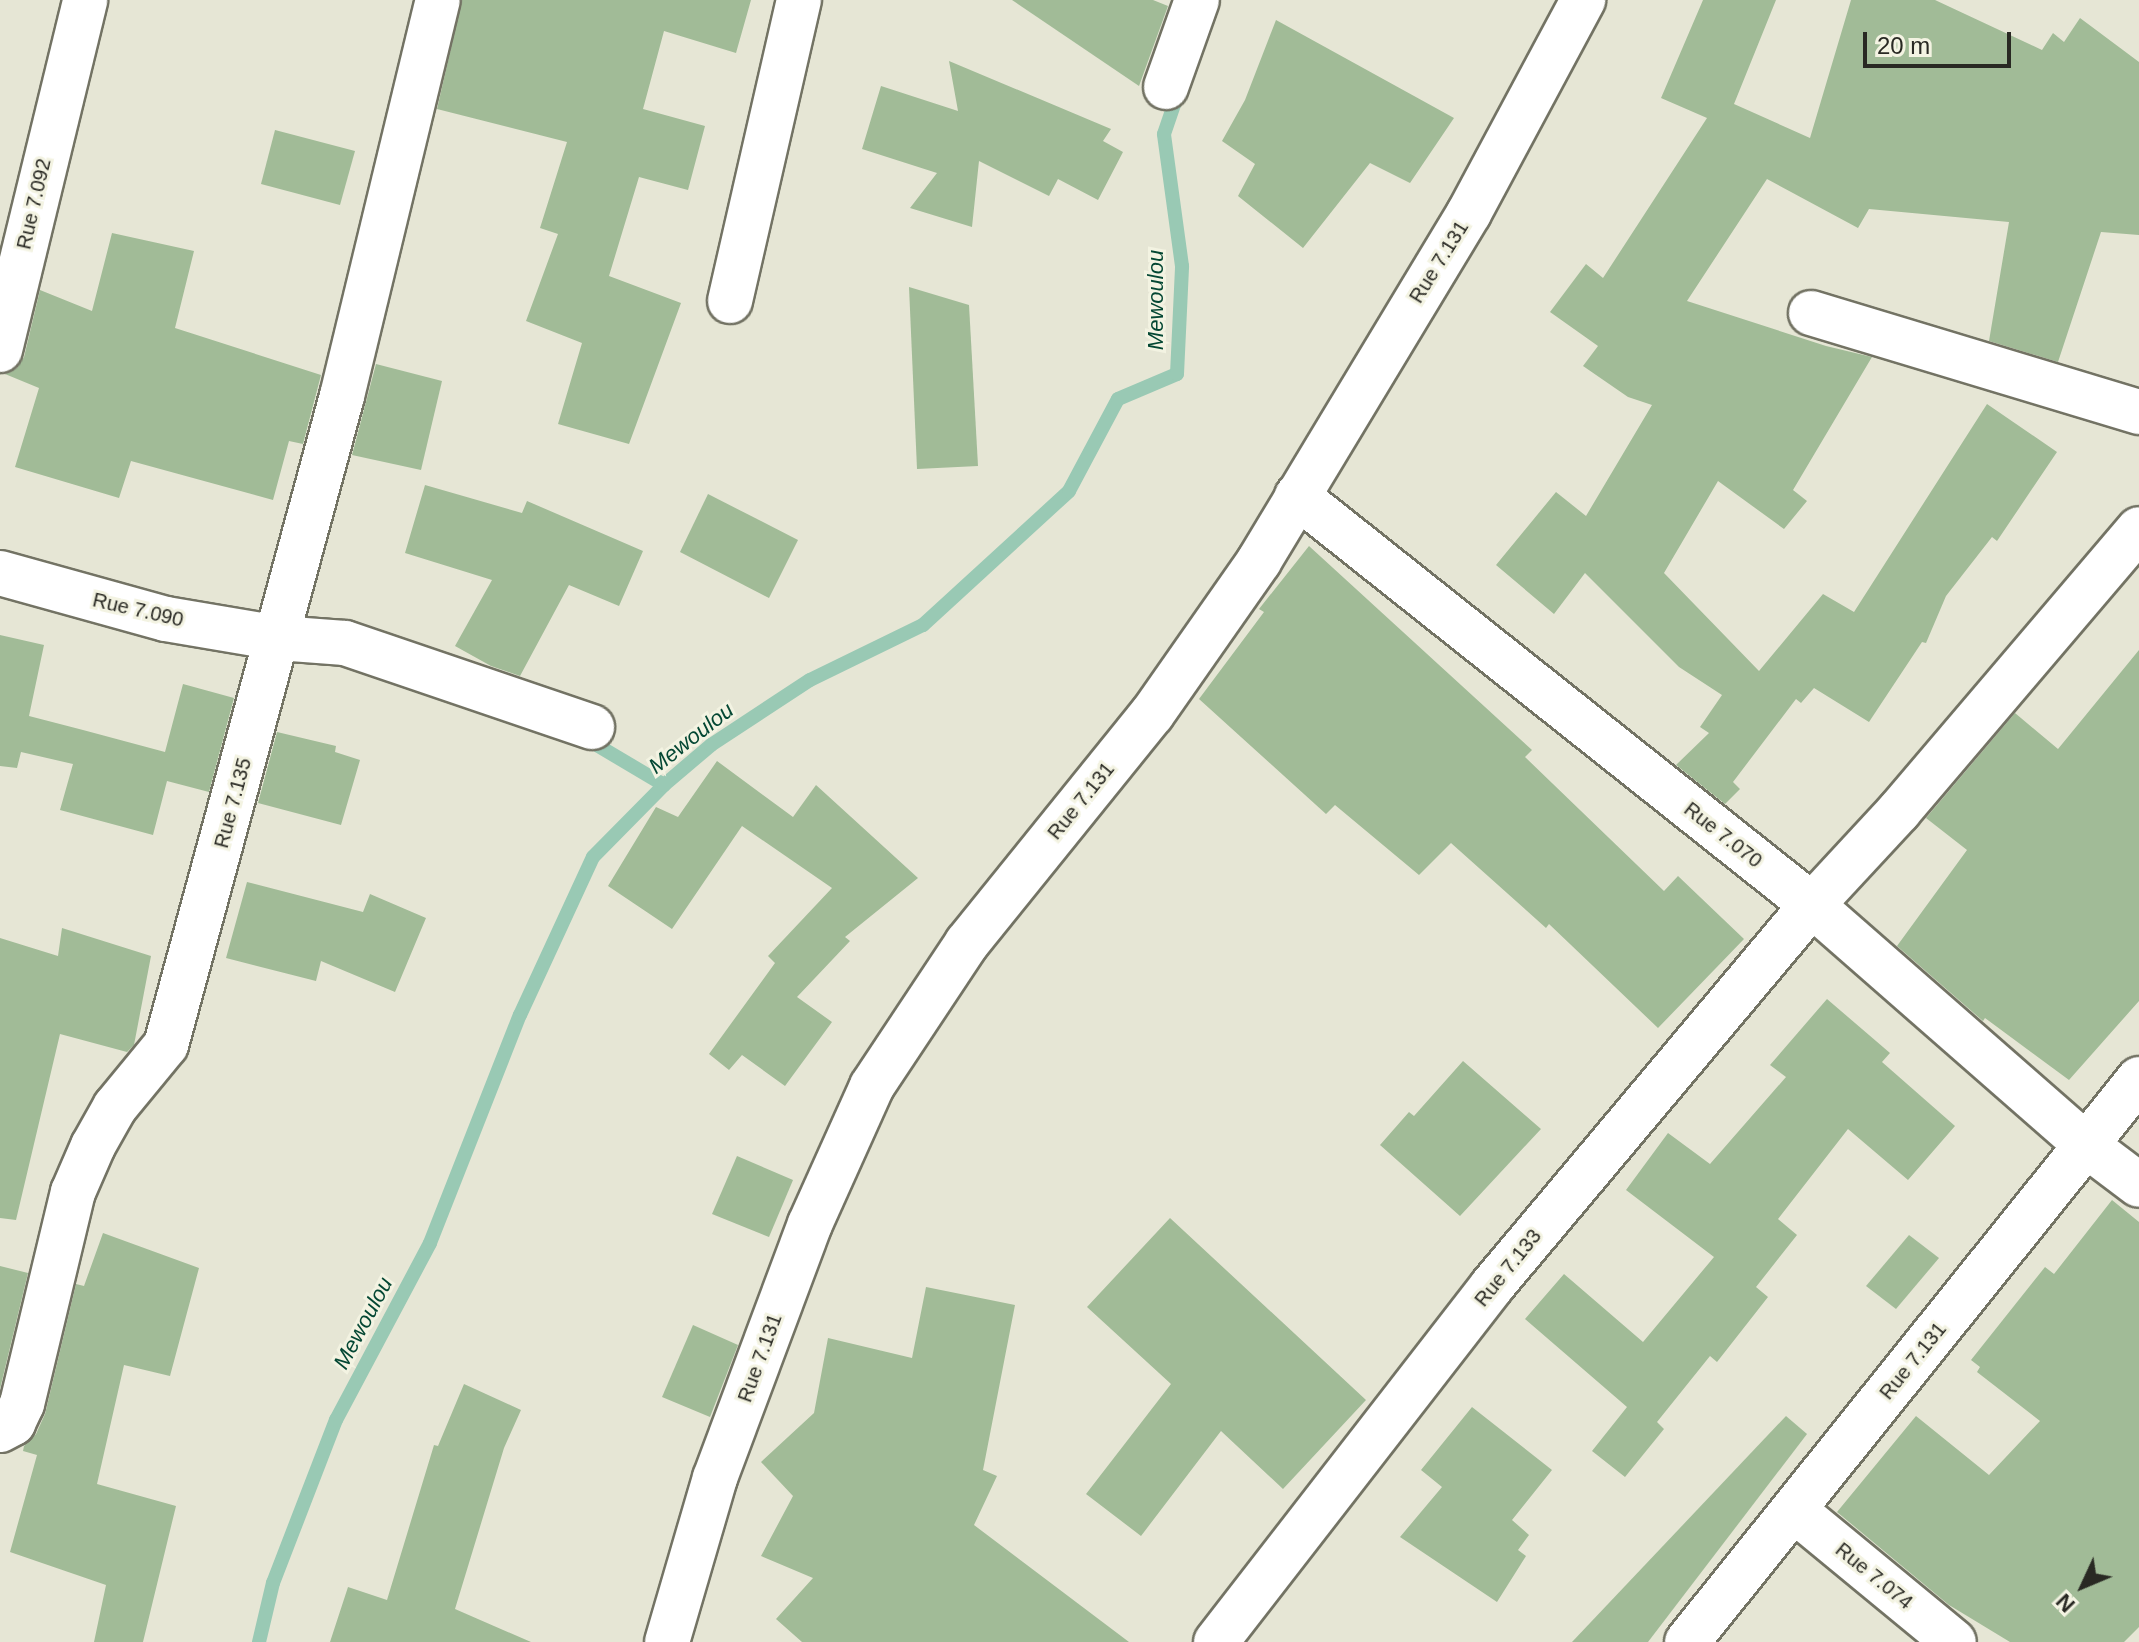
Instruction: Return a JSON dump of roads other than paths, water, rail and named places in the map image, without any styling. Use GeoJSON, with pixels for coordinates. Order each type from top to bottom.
{"type":"FeatureCollection","features":[{"type":"Feature","properties":{"kind":"street","name":"Rue 7.092"},"geometry":{"type":"LineString","coordinates":[[0,350],[85,0]]}},
{"type":"Feature","properties":{"kind":"street","name":"Rue 7.135"},"geometry":{"type":"LineString","coordinates":[[0,1430],[13,1423],[22,1404],[73,1192],[88,1157],[115,1107],[166,1045],[342,396],[438,0]]}},
{"type":"Feature","properties":{"kind":"street"},"geometry":{"type":"LineString","coordinates":[[730,301],[799,0]]}},
{"type":"Feature","properties":{"kind":"street"},"geometry":{"type":"LineString","coordinates":[[1166,87],[1197,0]]}},
{"type":"Feature","properties":{"kind":"street","name":"Rue 7.131"},"geometry":{"type":"LineString","coordinates":[[667,1642],[715,1478],[810,1224],[872,1086],[967,943],[1152,714],[1259,561],[1469,213],[1583,0]]}},
{"type":"Feature","properties":{"kind":"street"},"geometry":{"type":"LineString","coordinates":[[1811,313],[2139,412]]}},
{"type":"Feature","properties":{"kind":"street","name":"Rue 7.070"},"geometry":{"type":"LineString","coordinates":[[1297,496],[1812,905],[2086,1145],[2139,1185]]}},
{"type":"Feature","properties":{"kind":"street","name":"Rue 7.133"},"geometry":{"type":"LineString","coordinates":[[1216,1642],[1492,1286],[1812,905],[1899,811],[2139,529]]}},
{"type":"Feature","properties":{"kind":"street","name":"Rue 7.090"},"geometry":{"type":"LineString","coordinates":[[0,573],[166,619],[278,638],[345,643],[592,727]]}},
{"type":"Feature","properties":{"kind":"street","name":"Rue 7.131"},"geometry":{"type":"LineString","coordinates":[[1687,1642],[2139,1079]]}},
{"type":"Feature","properties":{"kind":"street","name":"Rue 7.074"},"geometry":{"type":"LineString","coordinates":[[1794,1510],[1954,1642]]}},
{"type":"Feature","properties":{"kind":"waterway","name":"Mewoulou"},"geometry":{"type":"LineString","coordinates":[[259,1642],[273,1583],[336,1420],[430,1243],[520,1015],[593,857],[664,785],[711,745],[810,680],[923,625],[1069,491],[1118,399],[1177,374],[1182,266],[1164,134],[1179,90]]}},
{"type":"Feature","properties":{"kind":"waterway"},"geometry":{"type":"LineString","coordinates":[[585,738],[664,785]]}}]}
